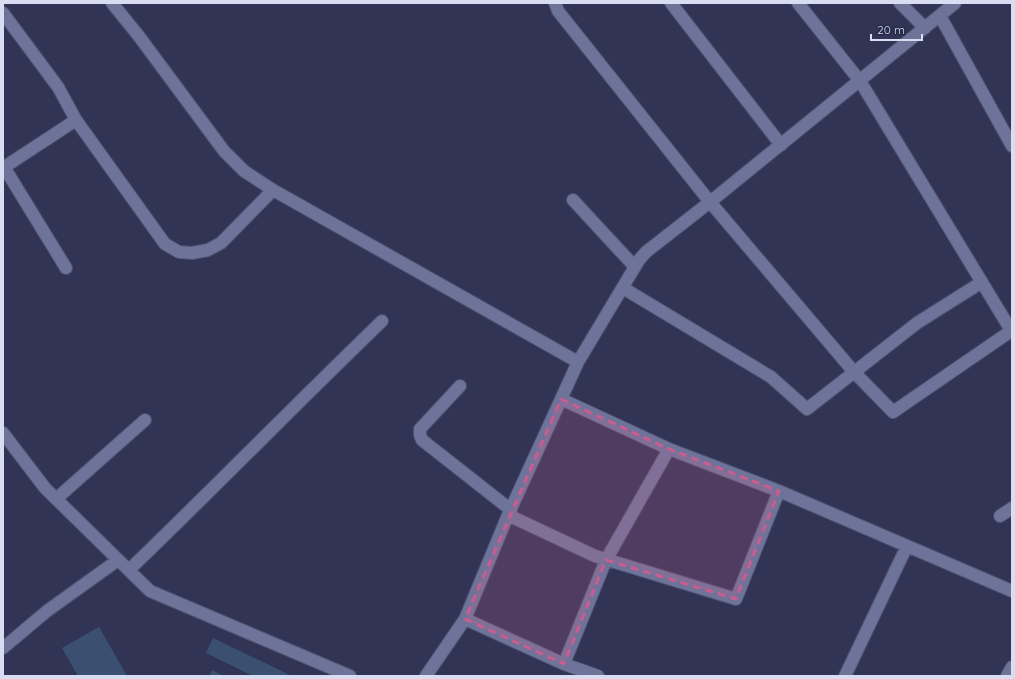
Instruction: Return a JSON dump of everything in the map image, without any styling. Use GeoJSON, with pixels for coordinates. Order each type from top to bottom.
{"type":"FeatureCollection","features":[{"type":"Feature","properties":{"kind":"street"},"geometry":{"type":"LineString","coordinates":[[112,3],[138,35],[224,151],[244,171],[273,190],[578,362]]}},
{"type":"Feature","properties":{"kind":"street"},"geometry":{"type":"LineString","coordinates":[[554,3],[558,11],[710,202],[854,372],[893,412],[1012,332],[860,80],[798,3]]}},
{"type":"Feature","properties":{"kind":"street"},"geometry":{"type":"LineString","coordinates":[[671,3],[781,145]]}},
{"type":"Feature","properties":{"kind":"street"},"geometry":{"type":"LineString","coordinates":[[900,3],[925,28]]}},
{"type":"Feature","properties":{"kind":"street"},"geometry":{"type":"LineString","coordinates":[[426,676],[465,619],[510,513],[578,362],[635,267],[646,252],[781,145],[955,3]]}},
{"type":"Feature","properties":{"kind":"street"},"geometry":{"type":"LineString","coordinates":[[3,13],[58,87],[76,120],[165,244],[179,252],[192,253],[208,250],[221,243],[273,190]]}},
{"type":"Feature","properties":{"kind":"street"},"geometry":{"type":"LineString","coordinates":[[940,16],[1012,146]]}},
{"type":"Feature","properties":{"kind":"street"},"geometry":{"type":"LineString","coordinates":[[66,268],[4,167],[76,120]]}},
{"type":"Feature","properties":{"kind":"street"},"geometry":{"type":"LineString","coordinates":[[573,200],[635,267]]}},
{"type":"Feature","properties":{"kind":"street"},"geometry":{"type":"LineString","coordinates":[[623,288],[771,377],[807,409],[917,323],[982,282]]}},
{"type":"Feature","properties":{"kind":"street"},"geometry":{"type":"LineString","coordinates":[[129,570],[222,480],[332,368],[382,321]]}},
{"type":"Feature","properties":{"kind":"street"},"geometry":{"type":"LineString","coordinates":[[460,386],[420,429],[422,440],[510,513],[595,556],[606,560],[736,599],[779,491]]}},
{"type":"Feature","properties":{"kind":"street"},"geometry":{"type":"LineString","coordinates":[[561,399],[669,449],[779,491],[1012,591]]}},
{"type":"Feature","properties":{"kind":"street"},"geometry":{"type":"LineString","coordinates":[[56,499],[145,420]]}},
{"type":"Feature","properties":{"kind":"street"},"geometry":{"type":"LineString","coordinates":[[3,434],[45,488],[150,591],[350,676]]}},
{"type":"Feature","properties":{"kind":"street"},"geometry":{"type":"LineString","coordinates":[[564,664],[606,560],[669,449]]}},
{"type":"Feature","properties":{"kind":"street"},"geometry":{"type":"LineString","coordinates":[[1000,516],[1012,508]]}},
{"type":"Feature","properties":{"kind":"street"},"geometry":{"type":"LineString","coordinates":[[846,676],[907,546]]}},
{"type":"Feature","properties":{"kind":"street"},"geometry":{"type":"LineString","coordinates":[[3,648],[47,611],[118,560]]}},
{"type":"Feature","properties":{"kind":"street"},"geometry":{"type":"LineString","coordinates":[[465,619],[564,664],[598,676]]}},
{"type":"Feature","properties":{"kind":"street"},"geometry":{"type":"LineString","coordinates":[[1007,676],[1012,667]]}},
{"type":"Feature","properties":{"kind":"highlighted area"},"geometry":{"type":"Polygon","coordinates":[[[561,399],[669,449],[779,491],[736,599],[606,560],[564,664],[465,619],[561,399]]]}},
{"type":"Feature","properties":{"kind":"building"},"geometry":{"type":"Polygon","coordinates":[[[99,627],[127,676],[78,676],[62,648],[99,627]]]}},
{"type":"Feature","properties":{"kind":"building"},"geometry":{"type":"Polygon","coordinates":[[[213,638],[292,676],[253,676],[206,653],[213,638]]]}},
{"type":"Feature","properties":{"kind":"building"},"geometry":{"type":"Polygon","coordinates":[[[212,670],[224,676],[209,676],[212,670]]]}}]}
